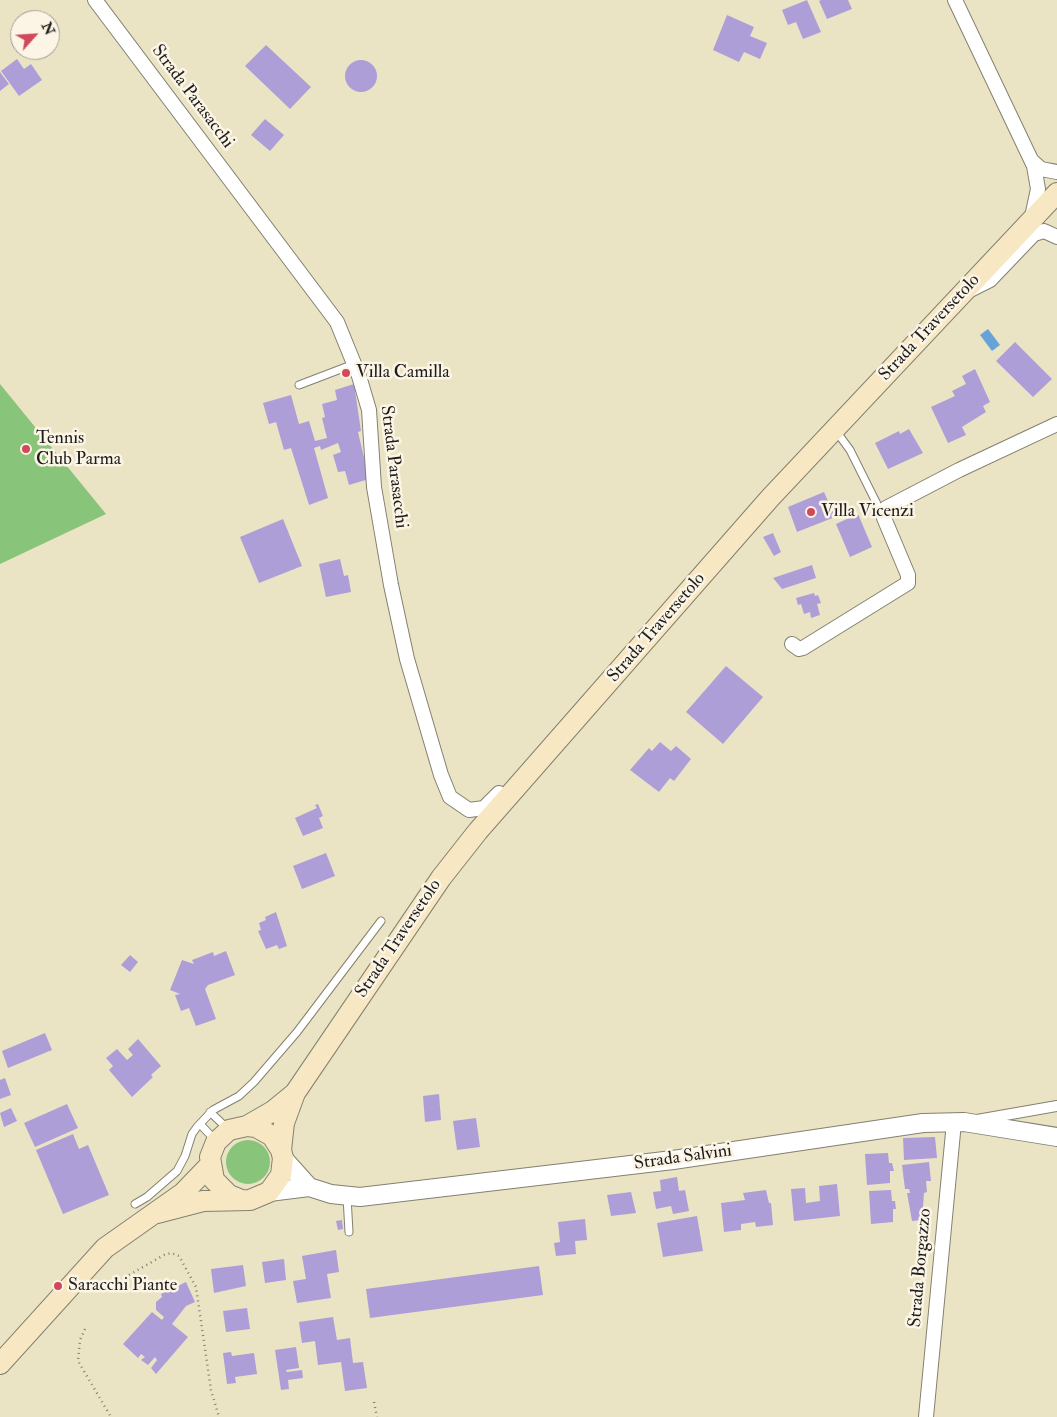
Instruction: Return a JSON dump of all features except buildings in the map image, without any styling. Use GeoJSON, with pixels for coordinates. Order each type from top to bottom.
{"type":"FeatureCollection","features":[{"type":"Feature","properties":{"kind":"main road","name":"Strada Traversetolo"},"geometry":{"type":"LineString","coordinates":[[231,1132],[274,1110],[294,1093],[445,872],[478,831],[770,498],[1057,193]]}},
{"type":"Feature","properties":{"kind":"main road","name":"Strada Traversetolo"},"geometry":{"type":"LineString","coordinates":[[269,1192],[281,1175],[284,1123],[294,1093]]}},
{"type":"Feature","properties":{"kind":"main road"},"geometry":{"type":"LineString","coordinates":[[239,1199],[221,1189],[214,1180],[210,1165],[210,1157],[231,1132],[265,1130],[277,1142],[282,1154]]}},
{"type":"Feature","properties":{"kind":"main road"},"geometry":{"type":"LineString","coordinates":[[0,1364],[105,1248],[183,1193],[210,1165]]}},
{"type":"Feature","properties":{"kind":"main road"},"geometry":{"type":"LineString","coordinates":[[157,1213],[203,1200],[250,1200],[269,1192]]}},
{"type":"Feature","properties":{"kind":"street","name":"Strada Parasacchi"},"geometry":{"type":"LineString","coordinates":[[95,0],[337,322],[354,364],[369,410],[374,488],[407,659],[428,737],[450,798],[469,810],[484,808],[538,750],[570,726]]}},
{"type":"Feature","properties":{"kind":"street"},"geometry":{"type":"LineString","coordinates":[[955,0],[1032,161],[1038,195],[1031,218],[1026,226]]}},
{"type":"Feature","properties":{"kind":"street"},"geometry":{"type":"LineString","coordinates":[[1032,161],[1041,169],[1057,172]]}},
{"type":"Feature","properties":{"kind":"street"},"geometry":{"type":"LineString","coordinates":[[961,296],[990,280],[1034,234],[1044,231],[1057,237]]}},
{"type":"Feature","properties":{"kind":"street"},"geometry":{"type":"LineString","coordinates":[[792,644],[799,649],[803,648],[908,583],[908,575],[884,518],[884,513],[890,506],[1057,424]]}},
{"type":"Feature","properties":{"kind":"street"},"geometry":{"type":"LineString","coordinates":[[954,1122],[1057,1106]]}},
{"type":"Feature","properties":{"kind":"street","name":"Strada Salvini"},"geometry":{"type":"LineString","coordinates":[[269,1192],[309,1187],[347,1197],[388,1195],[748,1150],[904,1125],[954,1122],[1057,1137]]}},
{"type":"Feature","properties":{"kind":"street","name":"Strada Borgazzo"},"geometry":{"type":"LineString","coordinates":[[926,1417],[954,1122]]}},
{"type":"Feature","properties":{"kind":"street"},"geometry":{"type":"LineString","coordinates":[[282,1154],[309,1187]]}},
{"type":"Feature","properties":{"kind":"lane"},"geometry":{"type":"LineString","coordinates":[[299,385],[354,364]]}},
{"type":"Feature","properties":{"kind":"lane"},"geometry":{"type":"LineString","coordinates":[[834,429],[850,450],[884,518]]}},
{"type":"Feature","properties":{"kind":"lane"},"geometry":{"type":"LineString","coordinates":[[135,1204],[147,1197],[177,1171],[185,1156],[192,1134],[200,1124],[210,1112],[239,1096],[254,1082],[296,1032],[381,921]]}},
{"type":"Feature","properties":{"kind":"lane"},"geometry":{"type":"LineString","coordinates":[[210,1112],[231,1132]]}},
{"type":"Feature","properties":{"kind":"lane"},"geometry":{"type":"LineString","coordinates":[[200,1124],[231,1132]]}},
{"type":"Feature","properties":{"kind":"lane"},"geometry":{"type":"LineString","coordinates":[[347,1197],[349,1232]]}},
{"type":"Feature","properties":{"kind":"path"},"geometry":{"type":"LineString","coordinates":[[123,1283],[129,1275],[164,1255],[171,1252],[179,1256],[196,1287],[211,1390],[219,1417]]}},
{"type":"Feature","properties":{"kind":"path"},"geometry":{"type":"LineString","coordinates":[[85,1329],[80,1340],[78,1361],[111,1417]]}},
{"type":"Feature","properties":{"kind":"path"},"geometry":{"type":"LineString","coordinates":[[374,1402],[377,1417]]}},
{"type":"Feature","properties":{"kind":"green space","name":"Tennis Club Parma"},"geometry":{"type":"Polygon","coordinates":[[[0,384],[106,514],[0,564],[0,384]]]}},
{"type":"Feature","properties":{"kind":"green space"},"geometry":{"type":"Polygon","coordinates":[[[248,1140],[260,1144],[266,1150],[270,1162],[266,1174],[260,1180],[248,1184],[236,1180],[230,1174],[226,1162],[230,1150],[236,1144],[248,1140]]]}},
{"type":"Feature","properties":{"kind":"water"},"geometry":{"type":"Polygon","coordinates":[[[988,329],[1000,345],[992,351],[980,335],[988,329]]]}},
{"type":"Feature","properties":{"kind":"place","name":"Villa Camilla"},"geometry":{"type":"Point","coordinates":[346,373]}},
{"type":"Feature","properties":{"kind":"place","name":"Tennis Club Parma"},"geometry":{"type":"Point","coordinates":[26,449]}},
{"type":"Feature","properties":{"kind":"place","name":"Villa Vicenzi"},"geometry":{"type":"Point","coordinates":[811,512]}},
{"type":"Feature","properties":{"kind":"place","name":"Saracchi Piante"},"geometry":{"type":"Point","coordinates":[58,1286]}}]}
